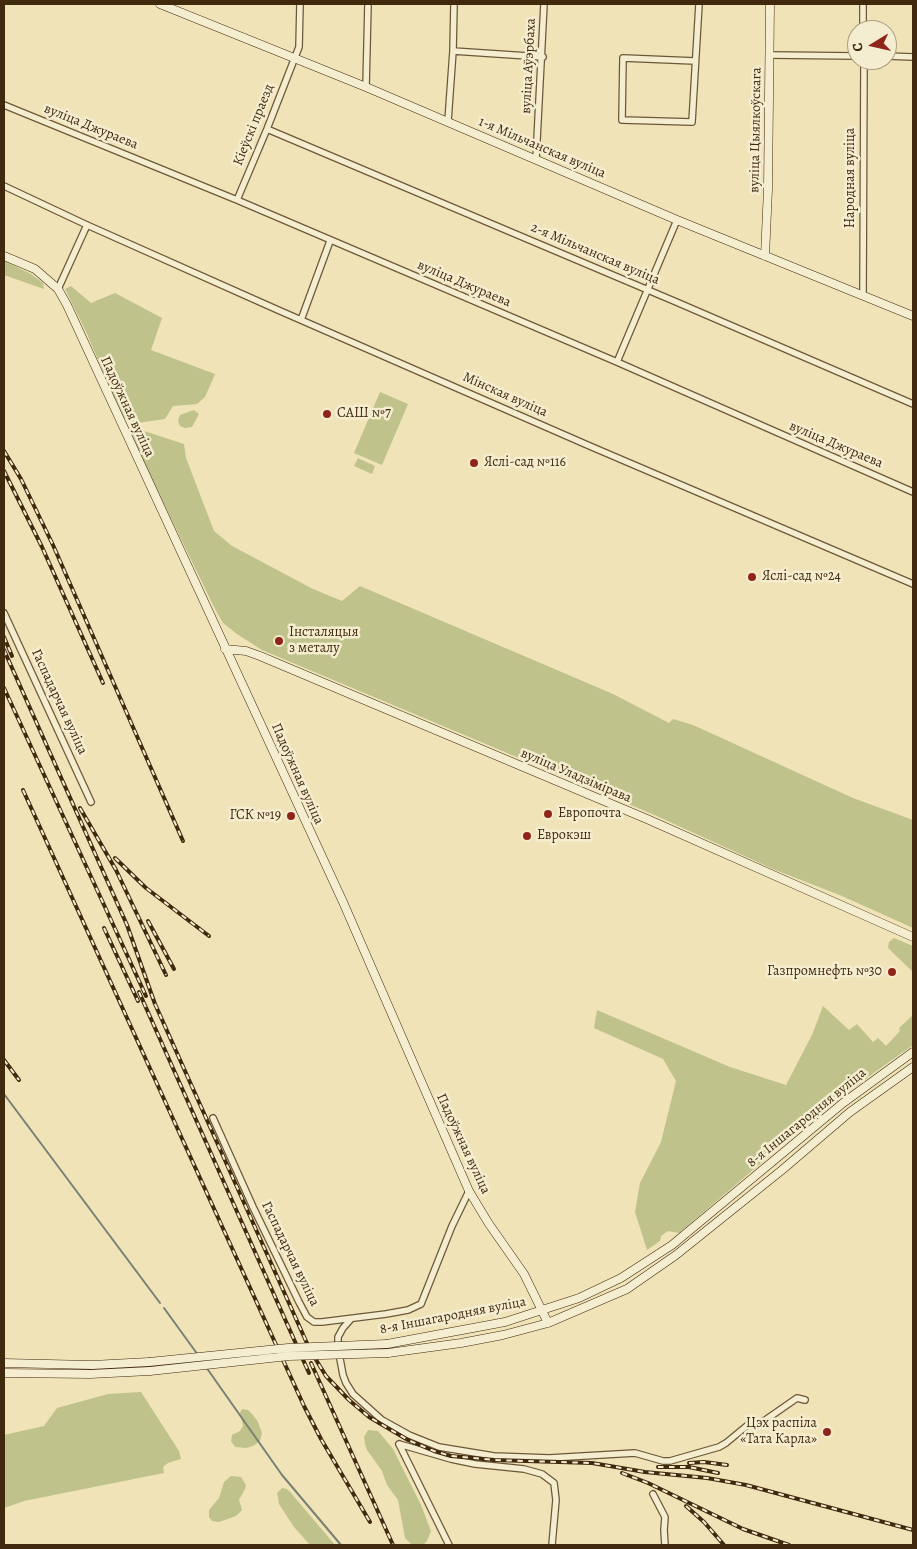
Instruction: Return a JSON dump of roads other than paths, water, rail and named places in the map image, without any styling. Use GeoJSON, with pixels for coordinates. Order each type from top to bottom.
{"type":"FeatureCollection","features":[{"type":"Feature","properties":{"kind":"main road","name":"1-я Мільчанская вуліца"},"geometry":{"type":"LineString","coordinates":[[160,4],[179,8],[294,59],[448,121],[677,220],[913,316]]}},
{"type":"Feature","properties":{"kind":"main road","name":"вуліца Цыялкоўскага"},"geometry":{"type":"LineString","coordinates":[[765,256],[768,197],[770,4]]}},
{"type":"Feature","properties":{"kind":"main road","name":"Падоўжная вуліца"},"geometry":{"type":"LineString","coordinates":[[4,256],[35,269],[58,289],[84,341],[343,902],[469,1190],[524,1274],[548,1323]]}},
{"type":"Feature","properties":{"kind":"main road","name":"вуліца Уладзімірава"},"geometry":{"type":"LineString","coordinates":[[225,648],[246,651],[260,656],[648,819],[913,937]]}},
{"type":"Feature","properties":{"kind":"main road","name":"8-я Іншагародняя вуліца"},"geometry":{"type":"LineString","coordinates":[[4,1363],[92,1365],[149,1362],[288,1348],[387,1344],[505,1322],[543,1311],[599,1289],[663,1252],[843,1103],[913,1052]]}},
{"type":"Feature","properties":{"kind":"main road","name":"8-я Іншагародняя вуліца"},"geometry":{"type":"LineString","coordinates":[[4,1373],[119,1373],[289,1356],[388,1353],[503,1335],[548,1323],[627,1289],[676,1255],[782,1170],[850,1112],[913,1066]]}},
{"type":"Feature","properties":{"kind":"main road"},"geometry":{"type":"LineString","coordinates":[[43,1364],[45,1374]]}},
{"type":"Feature","properties":{"kind":"street","name":"Кіеўскі праезд"},"geometry":{"type":"LineString","coordinates":[[237,200],[299,48],[300,4]]}},
{"type":"Feature","properties":{"kind":"street"},"geometry":{"type":"LineString","coordinates":[[366,87],[368,4]]}},
{"type":"Feature","properties":{"kind":"street"},"geometry":{"type":"LineString","coordinates":[[448,121],[454,4]]}},
{"type":"Feature","properties":{"kind":"street","name":"вуліца Аўэрбаха"},"geometry":{"type":"LineString","coordinates":[[536,158],[543,56],[544,4]]}},
{"type":"Feature","properties":{"kind":"street"},"geometry":{"type":"LineString","coordinates":[[696,60],[623,58],[622,120],[692,122],[696,60],[699,4]]}},
{"type":"Feature","properties":{"kind":"street"},"geometry":{"type":"LineString","coordinates":[[863,4],[863,20]]}},
{"type":"Feature","properties":{"kind":"street"},"geometry":{"type":"LineString","coordinates":[[453,51],[543,56]]}},
{"type":"Feature","properties":{"kind":"street"},"geometry":{"type":"LineString","coordinates":[[770,55],[847,56]]}},
{"type":"Feature","properties":{"kind":"street"},"geometry":{"type":"LineString","coordinates":[[897,56],[913,57]]}},
{"type":"Feature","properties":{"kind":"street","name":"Народная вуліца"},"geometry":{"type":"LineString","coordinates":[[863,296],[864,70]]}},
{"type":"Feature","properties":{"kind":"street","name":"вуліца Джураева"},"geometry":{"type":"LineString","coordinates":[[4,105],[237,200],[616,362],[913,492]]}},
{"type":"Feature","properties":{"kind":"street","name":"2-я Мільчанская вуліца"},"geometry":{"type":"LineString","coordinates":[[267,129],[913,404]]}},
{"type":"Feature","properties":{"kind":"street","name":"Мінская вуліца"},"geometry":{"type":"LineString","coordinates":[[4,186],[301,320],[913,584]]}},
{"type":"Feature","properties":{"kind":"street"},"geometry":{"type":"LineString","coordinates":[[616,362],[677,220]]}},
{"type":"Feature","properties":{"kind":"street"},"geometry":{"type":"LineString","coordinates":[[58,289],[87,225]]}},
{"type":"Feature","properties":{"kind":"street"},"geometry":{"type":"LineString","coordinates":[[301,320],[330,241]]}},
{"type":"Feature","properties":{"kind":"street","name":"Гаспадарчая вуліца"},"geometry":{"type":"LineString","coordinates":[[4,613],[91,802]]}},
{"type":"Feature","properties":{"kind":"street","name":"Гаспадарчая вуліца"},"geometry":{"type":"LineString","coordinates":[[213,1118],[253,1208],[307,1317],[314,1322],[350,1319],[408,1310],[421,1304],[455,1219],[469,1190]]}},
{"type":"Feature","properties":{"kind":"street"},"geometry":{"type":"LineString","coordinates":[[350,1319],[338,1337],[338,1348],[343,1375],[353,1394],[382,1420],[409,1435],[439,1447],[494,1456],[549,1458],[629,1453],[670,1461],[719,1447],[749,1424],[761,1423],[798,1398],[805,1400]]}},
{"type":"Feature","properties":{"kind":"street"},"geometry":{"type":"LineString","coordinates":[[448,1545],[399,1444],[450,1459],[542,1474],[554,1483],[556,1500],[552,1545]]}},
{"type":"Feature","properties":{"kind":"street"},"geometry":{"type":"LineString","coordinates":[[653,1494],[664,1517],[666,1545]]}},
{"type":"Feature","properties":{"kind":"waterway"},"geometry":{"type":"LineString","coordinates":[[4,1094],[160,1303]]}},
{"type":"Feature","properties":{"kind":"waterway"},"geometry":{"type":"LineString","coordinates":[[164,1308],[198,1355]]}},
{"type":"Feature","properties":{"kind":"waterway"},"geometry":{"type":"LineString","coordinates":[[206,1367],[282,1475],[341,1545]]}},
{"type":"Feature","properties":{"kind":"railway"},"geometry":{"type":"LineString","coordinates":[[4,451],[21,479],[53,545],[183,841]]}},
{"type":"Feature","properties":{"kind":"railway"},"geometry":{"type":"LineString","coordinates":[[4,471],[42,547],[103,683]]}},
{"type":"Feature","properties":{"kind":"railway"},"geometry":{"type":"LineString","coordinates":[[4,637],[12,656]]}},
{"type":"Feature","properties":{"kind":"railway"},"geometry":{"type":"LineString","coordinates":[[4,650],[127,925],[155,1004],[310,1350],[326,1376],[349,1400],[369,1417],[408,1440],[451,1456],[494,1460],[592,1463],[645,1472],[707,1478],[746,1485],[913,1530]]}},
{"type":"Feature","properties":{"kind":"railway"},"geometry":{"type":"LineString","coordinates":[[4,688],[146,996]]}},
{"type":"Feature","properties":{"kind":"railway"},"geometry":{"type":"LineString","coordinates":[[23,790],[304,1406],[321,1439],[370,1522]]}},
{"type":"Feature","properties":{"kind":"railway"},"geometry":{"type":"LineString","coordinates":[[80,808],[116,870],[166,975]]}},
{"type":"Feature","properties":{"kind":"railway"},"geometry":{"type":"LineString","coordinates":[[115,858],[146,888],[209,936]]}},
{"type":"Feature","properties":{"kind":"railway"},"geometry":{"type":"LineString","coordinates":[[148,921],[174,969]]}},
{"type":"Feature","properties":{"kind":"railway"},"geometry":{"type":"LineString","coordinates":[[104,928],[138,1001]]}},
{"type":"Feature","properties":{"kind":"railway"},"geometry":{"type":"LineString","coordinates":[[139,992],[309,1373]]}},
{"type":"Feature","properties":{"kind":"railway"},"geometry":{"type":"LineString","coordinates":[[4,1060],[19,1080]]}},
{"type":"Feature","properties":{"kind":"railway"},"geometry":{"type":"LineString","coordinates":[[311,1363],[393,1545]]}},
{"type":"Feature","properties":{"kind":"railway"},"geometry":{"type":"LineString","coordinates":[[689,1463],[704,1462],[727,1465]]}},
{"type":"Feature","properties":{"kind":"railway"},"geometry":{"type":"LineString","coordinates":[[658,1467],[689,1467],[718,1473]]}},
{"type":"Feature","properties":{"kind":"railway"},"geometry":{"type":"LineString","coordinates":[[622,1473],[648,1483],[743,1529],[789,1545]]}},
{"type":"Feature","properties":{"kind":"railway"},"geometry":{"type":"LineString","coordinates":[[686,1506],[704,1522],[724,1545]]}},
{"type":"Feature","properties":{"kind":"place","name":"САШ №7"},"geometry":{"type":"Point","coordinates":[327,414]}},
{"type":"Feature","properties":{"kind":"place","name":"Яслі-сад №116"},"geometry":{"type":"Point","coordinates":[474,463]}},
{"type":"Feature","properties":{"kind":"place","name":"Яслі-сад №24"},"geometry":{"type":"Point","coordinates":[752,577]}},
{"type":"Feature","properties":{"kind":"place","name":"Інсталяцыя з металу"},"geometry":{"type":"Point","coordinates":[279,641]}},
{"type":"Feature","properties":{"kind":"place","name":"Европочта"},"geometry":{"type":"Point","coordinates":[548,814]}},
{"type":"Feature","properties":{"kind":"place","name":"ГСК №19"},"geometry":{"type":"Point","coordinates":[291,816]}},
{"type":"Feature","properties":{"kind":"place","name":"Еврокэш"},"geometry":{"type":"Point","coordinates":[527,836]}},
{"type":"Feature","properties":{"kind":"place","name":"Газпромнефть №30"},"geometry":{"type":"Point","coordinates":[892,972]}},
{"type":"Feature","properties":{"kind":"place","name":"Цэх распіла «Тата Карла»"},"geometry":{"type":"Point","coordinates":[827,1432]}}]}
